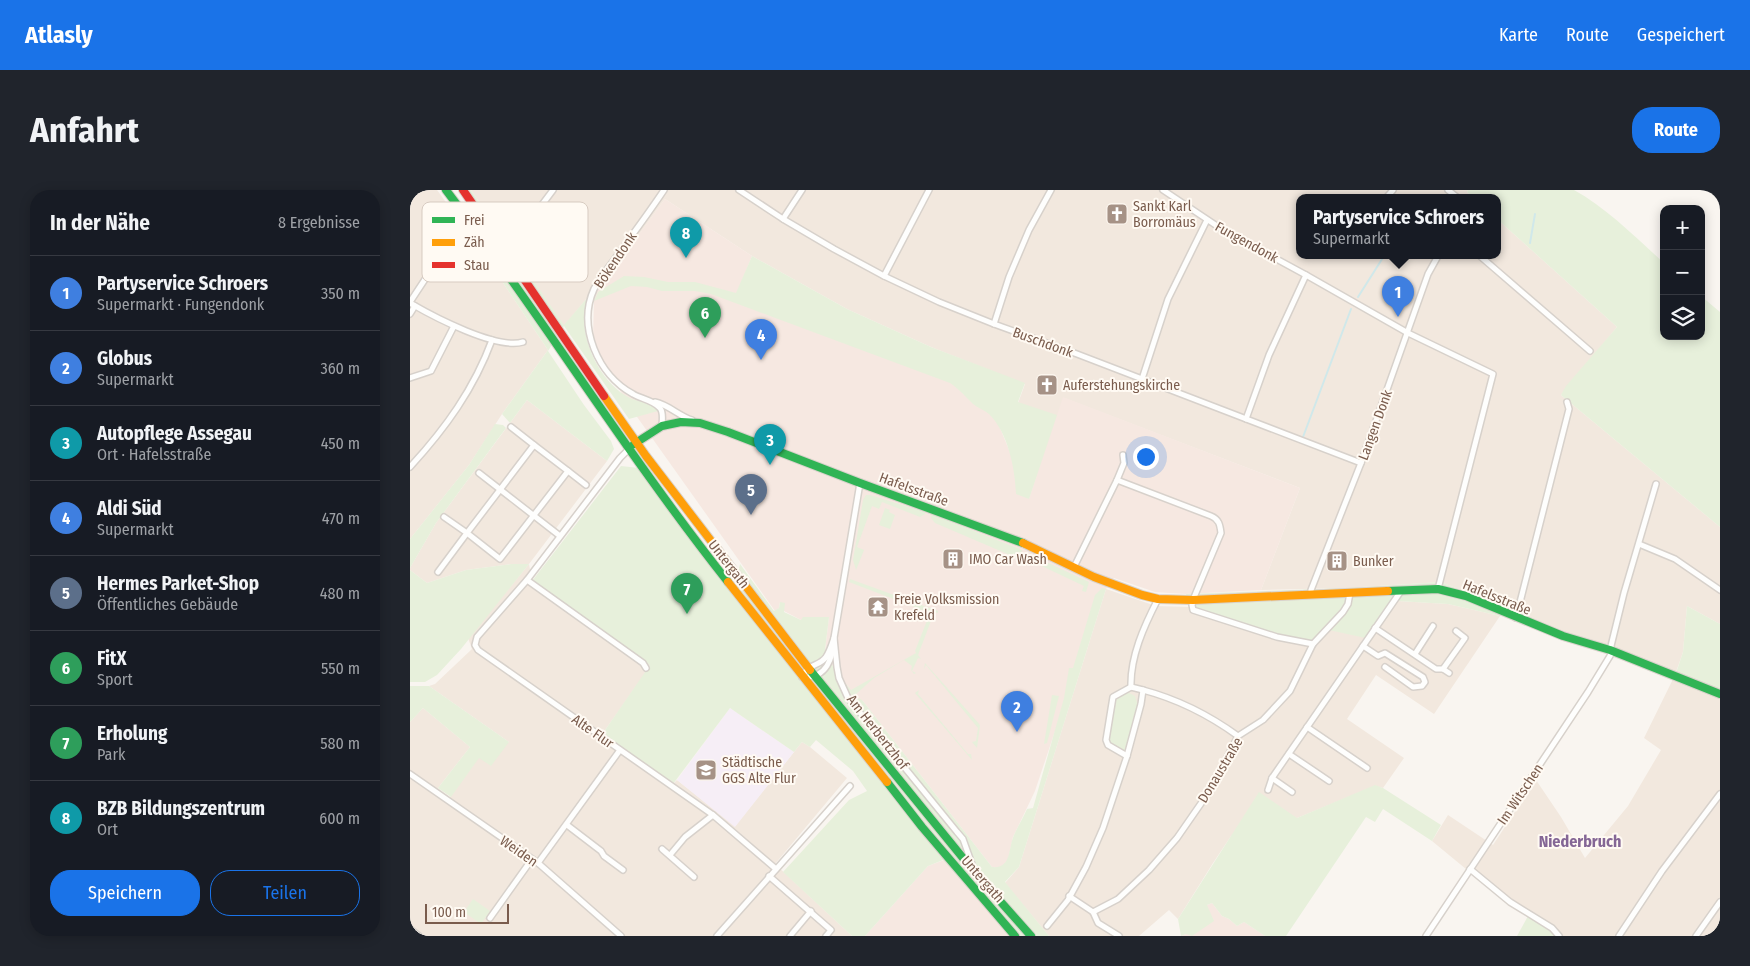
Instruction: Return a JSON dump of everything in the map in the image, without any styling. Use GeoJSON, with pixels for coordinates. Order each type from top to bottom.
{"type":"FeatureCollection","features":[{"type":"Feature","properties":{"kind":"main road","name":"Untergath"},"geometry":{"type":"LineString","coordinates":[[446,190],[455,202]]}},
{"type":"Feature","properties":{"kind":"main road","name":"Untergath"},"geometry":{"type":"LineString","coordinates":[[463,190],[471,202]]}},
{"type":"Feature","properties":{"kind":"main road","name":"Untergath"},"geometry":{"type":"LineString","coordinates":[[513,282],[629,449],[704,551],[922,827],[1015,936]]}},
{"type":"Feature","properties":{"kind":"main road","name":"Untergath"},"geometry":{"type":"LineString","coordinates":[[526,282],[636,442],[808,667],[976,874],[1030,936]]}},
{"type":"Feature","properties":{"kind":"main road","name":"Hafelsstraße"},"geometry":{"type":"LineString","coordinates":[[629,449],[636,442],[662,426],[681,422],[700,423],[1015,539],[1098,579],[1158,599],[1193,600],[1438,589],[1466,596],[1516,618],[1579,642],[1612,651],[1720,694]]}},
{"type":"Feature","properties":{"kind":"street"},"geometry":{"type":"LineString","coordinates":[[544,202],[553,190]]}},
{"type":"Feature","properties":{"kind":"street","name":"Bökendonk"},"geometry":{"type":"LineString","coordinates":[[664,190],[603,275],[594,291],[589,310],[590,338],[603,367],[618,384],[632,394],[668,406],[683,418],[700,423]]}},
{"type":"Feature","properties":{"kind":"street","name":"Buschdonk"},"geometry":{"type":"LineString","coordinates":[[739,190],[783,219],[884,276],[939,302],[1361,463]]}},
{"type":"Feature","properties":{"kind":"street"},"geometry":{"type":"LineString","coordinates":[[783,219],[802,190]]}},
{"type":"Feature","properties":{"kind":"street"},"geometry":{"type":"LineString","coordinates":[[884,276],[929,190]]}},
{"type":"Feature","properties":{"kind":"street"},"geometry":{"type":"LineString","coordinates":[[994,324],[1009,277],[1022,246],[1051,190]]}},
{"type":"Feature","properties":{"kind":"street","name":"Fungendonk"},"geometry":{"type":"LineString","coordinates":[[1163,190],[1256,249],[1306,275],[1408,334],[1493,374],[1438,589]]}},
{"type":"Feature","properties":{"kind":"street"},"geometry":{"type":"LineString","coordinates":[[1142,379],[1168,299],[1208,220]]}},
{"type":"Feature","properties":{"kind":"street","name":"Langen Donk"},"geometry":{"type":"LineString","coordinates":[[1311,595],[1310,590],[1361,463],[1428,274],[1436,259]]}},
{"type":"Feature","properties":{"kind":"street"},"geometry":{"type":"LineString","coordinates":[[1483,259],[1590,351]]}},
{"type":"Feature","properties":{"kind":"street"},"geometry":{"type":"LineString","coordinates":[[1246,419],[1269,355],[1306,275]]}},
{"type":"Feature","properties":{"kind":"street"},"geometry":{"type":"LineString","coordinates":[[410,314],[412,304],[425,282]]}},
{"type":"Feature","properties":{"kind":"street"},"geometry":{"type":"LineString","coordinates":[[412,304],[454,326],[492,340],[514,345],[523,342]]}},
{"type":"Feature","properties":{"kind":"street"},"geometry":{"type":"LineString","coordinates":[[410,378],[431,371],[454,326]]}},
{"type":"Feature","properties":{"kind":"street"},"geometry":{"type":"LineString","coordinates":[[410,467],[451,418],[476,377],[492,340]]}},
{"type":"Feature","properties":{"kind":"street"},"geometry":{"type":"LineString","coordinates":[[650,401],[661,409],[662,426]]}},
{"type":"Feature","properties":{"kind":"street"},"geometry":{"type":"LineString","coordinates":[[1516,618],[1569,409],[1567,402]]}},
{"type":"Feature","properties":{"kind":"street"},"geometry":{"type":"LineString","coordinates":[[511,427],[586,484]]}},
{"type":"Feature","properties":{"kind":"street"},"geometry":{"type":"LineString","coordinates":[[438,572],[534,445]]}},
{"type":"Feature","properties":{"kind":"street"},"geometry":{"type":"LineString","coordinates":[[629,449],[620,458],[527,580],[643,663],[646,668]]}},
{"type":"Feature","properties":{"kind":"street"},"geometry":{"type":"LineString","coordinates":[[1074,567],[1117,480],[1124,463],[1123,455]]}},
{"type":"Feature","properties":{"kind":"street"},"geometry":{"type":"LineString","coordinates":[[444,517],[500,559],[568,470]]}},
{"type":"Feature","properties":{"kind":"street"},"geometry":{"type":"LineString","coordinates":[[479,473],[560,536]]}},
{"type":"Feature","properties":{"kind":"street"},"geometry":{"type":"LineString","coordinates":[[1117,480],[1212,516],[1218,521],[1221,533],[1193,600],[1194,610],[1277,637],[1313,644]]}},
{"type":"Feature","properties":{"kind":"street","name":"Am Herbertzhof"},"geometry":{"type":"LineString","coordinates":[[860,483],[834,638],[838,673],[848,698],[962,839],[976,874]]}},
{"type":"Feature","properties":{"kind":"street","name":"Im Witschen"},"geometry":{"type":"LineString","coordinates":[[1426,936],[1588,692],[1612,651],[1624,593],[1656,484]]}},
{"type":"Feature","properties":{"kind":"street"},"geometry":{"type":"LineString","coordinates":[[1639,544],[1675,558],[1720,590]]}},
{"type":"Feature","properties":{"kind":"street","name":"Alte Flur"},"geometry":{"type":"LineString","coordinates":[[527,580],[477,637],[475,645],[478,650],[713,815],[776,869]]}},
{"type":"Feature","properties":{"kind":"street"},"geometry":{"type":"LineString","coordinates":[[1268,790],[1272,778],[1401,591]]}},
{"type":"Feature","properties":{"kind":"street","name":"Donaustraße"},"geometry":{"type":"LineString","coordinates":[[1093,912],[1118,899],[1149,870],[1177,838],[1211,789],[1238,736],[1263,720],[1276,708],[1290,690],[1313,644],[1343,612],[1348,604],[1350,593]]}},
{"type":"Feature","properties":{"kind":"street"},"geometry":{"type":"LineString","coordinates":[[1131,687],[1130,674],[1133,662],[1149,614],[1158,599]]}},
{"type":"Feature","properties":{"kind":"street"},"geometry":{"type":"LineString","coordinates":[[1414,654],[1433,626]]}},
{"type":"Feature","properties":{"kind":"street"},"geometry":{"type":"LineString","coordinates":[[1374,628],[1436,669],[1443,669],[1449,673]]}},
{"type":"Feature","properties":{"kind":"street"},"geometry":{"type":"LineString","coordinates":[[1443,669],[1465,638],[1456,631]]}},
{"type":"Feature","properties":{"kind":"street"},"geometry":{"type":"LineString","coordinates":[[834,638],[830,663],[811,678],[802,677],[808,667],[825,658],[834,638]]}},
{"type":"Feature","properties":{"kind":"street"},"geometry":{"type":"LineString","coordinates":[[1363,646],[1378,656],[1385,653],[1423,677],[1425,682],[1422,686],[1413,687],[1385,667]]}},
{"type":"Feature","properties":{"kind":"street"},"geometry":{"type":"LineString","coordinates":[[1127,756],[1108,745],[1106,740],[1113,697],[1131,687],[1174,700],[1204,714],[1238,736]]}},
{"type":"Feature","properties":{"kind":"street"},"geometry":{"type":"LineString","coordinates":[[1047,926],[1069,896],[1086,867],[1103,828],[1127,756],[1143,690]]}},
{"type":"Feature","properties":{"kind":"street"},"geometry":{"type":"LineString","coordinates":[[1307,727],[1367,768]]}},
{"type":"Feature","properties":{"kind":"street"},"geometry":{"type":"LineString","coordinates":[[538,863],[620,750]]}},
{"type":"Feature","properties":{"kind":"street"},"geometry":{"type":"LineString","coordinates":[[1289,754],[1329,781]]}},
{"type":"Feature","properties":{"kind":"street","name":"Weiden"},"geometry":{"type":"LineString","coordinates":[[410,774],[538,863],[621,936]]}},
{"type":"Feature","properties":{"kind":"street"},"geometry":{"type":"LineString","coordinates":[[1272,778],[1292,792]]}},
{"type":"Feature","properties":{"kind":"street"},"geometry":{"type":"LineString","coordinates":[[717,936],[850,786]]}},
{"type":"Feature","properties":{"kind":"street"},"geometry":{"type":"LineString","coordinates":[[1619,936],[1662,870],[1720,794]]}},
{"type":"Feature","properties":{"kind":"street"},"geometry":{"type":"LineString","coordinates":[[670,855],[685,837],[713,815]]}},
{"type":"Feature","properties":{"kind":"street"},"geometry":{"type":"LineString","coordinates":[[567,825],[622,870]]}},
{"type":"Feature","properties":{"kind":"street"},"geometry":{"type":"LineString","coordinates":[[662,849],[694,877]]}},
{"type":"Feature","properties":{"kind":"street"},"geometry":{"type":"LineString","coordinates":[[490,918],[532,860]]}},
{"type":"Feature","properties":{"kind":"street"},"geometry":{"type":"LineString","coordinates":[[1470,869],[1510,902],[1552,928],[1559,936]]}},
{"type":"Feature","properties":{"kind":"street"},"geometry":{"type":"LineString","coordinates":[[769,876],[831,930],[826,936]]}},
{"type":"Feature","properties":{"kind":"street"},"geometry":{"type":"LineString","coordinates":[[1069,896],[1093,912],[1098,923],[1119,936]]}},
{"type":"Feature","properties":{"kind":"street"},"geometry":{"type":"LineString","coordinates":[[1696,936],[1720,902]]}},
{"type":"Feature","properties":{"kind":"street"},"geometry":{"type":"LineString","coordinates":[[790,936],[811,911]]}},
{"type":"Feature","properties":{"kind":"street"},"geometry":{"type":"LineString","coordinates":[[410,929],[419,936]]}},
{"type":"Feature","properties":{"kind":"shaded area"},"geometry":{"type":"Polygon","coordinates":[[[410,190],[437,190],[446,202],[422,202],[422,282],[502,282],[548,350],[502,414],[469,465],[410,539],[410,190]]]}},
{"type":"Feature","properties":{"kind":"shaded area"},"geometry":{"type":"Polygon","coordinates":[[[471,190],[1468,190],[1467,192],[1469,194],[1296,194],[1296,259],[1501,259],[1501,223],[1617,327],[1561,395],[1720,527],[1720,624],[1687,606],[1683,652],[1676,672],[1720,690],[1720,936],[1555,936],[1550,930],[1506,902],[1432,841],[1448,815],[1493,845],[1536,780],[1585,858],[1628,806],[1661,750],[1644,738],[1676,673],[1563,632],[1441,582],[1346,588],[1261,590],[1300,488],[1064,398],[1029,499],[1011,422],[1025,384],[931,347],[847,309],[752,256],[665,199],[604,283],[587,298],[564,326],[534,282],[588,282],[588,202],[479,202],[471,190]]]}},
{"type":"Feature","properties":{"kind":"shaded area"},"geometry":{"type":"Polygon","coordinates":[[[665,199],[752,256],[737,293],[915,360],[989,401],[1029,499],[1063,397],[1300,488],[1261,590],[1186,594],[1155,592],[1114,578],[1106,589],[1102,590],[1035,791],[1013,837],[1008,860],[1003,866],[992,867],[863,701],[858,700],[835,671],[825,650],[829,617],[801,620],[784,611],[780,602],[779,608],[775,611],[630,407],[605,366],[593,339],[596,293],[665,199]]]}},
{"type":"Feature","properties":{"kind":"shaded area"},"geometry":{"type":"Polygon","coordinates":[[[527,400],[607,461],[529,564],[511,564],[466,570],[427,583],[410,568],[436,523],[527,400]]]}},
{"type":"Feature","properties":{"kind":"shaded area"},"geometry":{"type":"Polygon","coordinates":[[[529,564],[532,581],[651,665],[603,733],[673,784],[677,780],[735,826],[802,742],[847,778],[775,864],[852,936],[410,936],[410,722],[423,708],[470,747],[438,788],[450,797],[479,757],[509,742],[429,686],[435,684],[472,649],[468,638],[529,564]]]}},
{"type":"Feature","properties":{"kind":"shaded area"},"geometry":{"type":"Polygon","coordinates":[[[1106,589],[1156,606],[1190,607],[1192,611],[1329,630],[1397,601],[1448,604],[1500,616],[1434,714],[1376,675],[1347,719],[1404,758],[1383,788],[1375,786],[1297,818],[1231,836],[1178,919],[1169,910],[1139,936],[1049,936],[1005,883],[1019,867],[1106,589]]]}},
{"type":"Feature","properties":{"kind":"shaded area"},"geometry":{"type":"Polygon","coordinates":[[[730,708],[794,752],[735,827],[677,780],[730,708]]]}},
{"type":"Feature","properties":{"kind":"shaded area"},"geometry":{"type":"Polygon","coordinates":[[[944,860],[1010,936],[865,936],[928,866],[944,860]]]}},
{"type":"Feature","properties":{"kind":"shaded area"},"geometry":{"type":"Polygon","coordinates":[[[1212,903],[1222,916],[1237,926],[1244,922],[1265,936],[1181,936],[1186,934],[1207,905],[1212,903]]]}},
{"type":"Feature","properties":{"kind":"green space"},"geometry":{"type":"Polygon","coordinates":[[[463,190],[471,190],[479,202],[467,202],[463,190]]]}},
{"type":"Feature","properties":{"kind":"green space"},"geometry":{"type":"Polygon","coordinates":[[[1468,190],[1574,190],[1610,214],[1660,259],[1660,340],[1705,340],[1705,299],[1720,312],[1720,527],[1561,395],[1566,386],[1617,327],[1501,223],[1501,194],[1469,194],[1467,192],[1468,190]]]}},
{"type":"Feature","properties":{"kind":"green space"},"geometry":{"type":"Polygon","coordinates":[[[752,256],[847,309],[931,347],[1025,383],[1018,402],[1057,415],[1029,499],[1016,494],[1009,451],[996,422],[989,414],[973,404],[950,383],[711,294],[695,291],[662,291],[647,287],[631,286],[594,301],[598,292],[624,276],[644,277],[668,282],[695,282],[736,293],[752,256]]]}},
{"type":"Feature","properties":{"kind":"green space"},"geometry":{"type":"Polygon","coordinates":[[[502,282],[534,282],[564,325],[587,298],[584,318],[585,332],[592,355],[604,376],[612,385],[630,398],[652,406],[658,411],[629,419],[564,326],[548,351],[611,441],[614,449],[607,461],[527,400],[510,423],[502,414],[548,350],[502,282]]]}},
{"type":"Feature","properties":{"kind":"green space"},"geometry":{"type":"Polygon","coordinates":[[[495,424],[503,425],[506,428],[436,523],[410,568],[410,539],[469,465],[495,424]]]}},
{"type":"Feature","properties":{"kind":"green space"},"geometry":{"type":"Polygon","coordinates":[[[621,466],[639,468],[733,594],[740,564],[774,611],[779,608],[780,602],[785,603],[784,612],[801,620],[803,617],[829,617],[825,650],[835,671],[851,690],[916,653],[915,651],[930,613],[849,582],[850,579],[938,611],[938,613],[934,613],[918,655],[921,659],[918,658],[912,671],[916,673],[914,674],[911,670],[912,666],[904,660],[874,678],[855,695],[863,701],[992,867],[1003,865],[1006,861],[1017,828],[1027,809],[1033,808],[1064,698],[1069,668],[1073,668],[1095,595],[1102,588],[1106,589],[1019,867],[1005,882],[1049,936],[1010,936],[943,860],[928,866],[865,936],[852,936],[783,872],[849,800],[867,791],[853,771],[816,740],[810,747],[802,742],[794,752],[730,708],[673,784],[603,733],[650,665],[532,581],[621,466]]]}},
{"type":"Feature","properties":{"kind":"green space"},"geometry":{"type":"Polygon","coordinates":[[[866,495],[925,512],[925,514],[920,517],[882,502],[879,509],[872,506],[857,547],[864,550],[856,570],[853,560],[863,500],[866,495]]]}},
{"type":"Feature","properties":{"kind":"green space"},"geometry":{"type":"Polygon","coordinates":[[[885,508],[895,515],[890,529],[879,525],[885,508]]]}},
{"type":"Feature","properties":{"kind":"green space"},"geometry":{"type":"Polygon","coordinates":[[[932,514],[1022,550],[1019,559],[935,523],[931,518],[932,514]]]}},
{"type":"Feature","properties":{"kind":"green space"},"geometry":{"type":"Polygon","coordinates":[[[1029,554],[1089,582],[1086,592],[1082,591],[1084,586],[1029,560],[1027,558],[1029,554]]]}},
{"type":"Feature","properties":{"kind":"green space"},"geometry":{"type":"Polygon","coordinates":[[[511,564],[529,564],[461,649],[437,675],[425,682],[410,682],[410,570],[427,583],[466,570],[511,564]]]}},
{"type":"Feature","properties":{"kind":"green space"},"geometry":{"type":"Polygon","coordinates":[[[1441,582],[1504,607],[1500,616],[1448,604],[1397,601],[1370,639],[1329,630],[1315,647],[1233,626],[1192,611],[1186,594],[1346,588],[1441,582]]]}},
{"type":"Feature","properties":{"kind":"green space"},"geometry":{"type":"Polygon","coordinates":[[[1687,606],[1720,624],[1720,690],[1676,673],[1683,652],[1687,606]]]}},
{"type":"Feature","properties":{"kind":"green space"},"geometry":{"type":"Polygon","coordinates":[[[925,663],[980,725],[977,748],[972,742],[976,741],[978,728],[926,665],[924,669],[925,663]]]}},
{"type":"Feature","properties":{"kind":"green space"},"geometry":{"type":"Polygon","coordinates":[[[410,686],[429,686],[509,742],[491,766],[479,758],[451,797],[438,788],[470,747],[423,708],[410,722],[410,686]]]}},
{"type":"Feature","properties":{"kind":"green space"},"geometry":{"type":"Polygon","coordinates":[[[919,690],[918,694],[968,754],[971,754],[972,760],[915,693],[919,690]]]}},
{"type":"Feature","properties":{"kind":"green space"},"geometry":{"type":"Polygon","coordinates":[[[1127,692],[1135,696],[1138,706],[1126,751],[1122,751],[1109,742],[1109,726],[1115,702],[1127,692]]]}},
{"type":"Feature","properties":{"kind":"green space"},"geometry":{"type":"Polygon","coordinates":[[[1052,695],[1059,696],[1047,743],[1044,744],[1052,695]]]}},
{"type":"Feature","properties":{"kind":"green space"},"geometry":{"type":"Polygon","coordinates":[[[1375,785],[1383,788],[1441,825],[1432,841],[1383,809],[1375,822],[1366,817],[1286,936],[1265,936],[1244,922],[1237,926],[1222,916],[1212,903],[1207,905],[1214,921],[1192,936],[1186,934],[1181,936],[1178,919],[1259,792],[1297,818],[1375,785]]]}},
{"type":"Feature","properties":{"kind":"green space"},"geometry":{"type":"Polygon","coordinates":[[[473,899],[490,911],[481,924],[464,912],[473,899]]]}},
{"type":"Feature","properties":{"kind":"green space"},"geometry":{"type":"Polygon","coordinates":[[[1528,916],[1550,930],[1555,936],[1517,936],[1528,916]]]}},
{"type":"Feature","properties":{"kind":"waterway"},"geometry":{"type":"LineString","coordinates":[[1530,243],[1535,214]]}},
{"type":"Feature","properties":{"kind":"waterway"},"geometry":{"type":"LineString","coordinates":[[1358,297],[1382,259]]}},
{"type":"Feature","properties":{"kind":"waterway"},"geometry":{"type":"LineString","coordinates":[[1303,437],[1351,309]]}},
{"type":"Feature","properties":{"kind":"traffic: fast"},"geometry":{"type":"LineString","coordinates":[[446,190],[455,202]]}},
{"type":"Feature","properties":{"kind":"traffic: fast"},"geometry":{"type":"LineString","coordinates":[[513,282],[655,486],[728,582]]}},
{"type":"Feature","properties":{"kind":"traffic: fast"},"geometry":{"type":"LineString","coordinates":[[634,444],[662,426],[681,422],[700,423],[1023,543]]}},
{"type":"Feature","properties":{"kind":"traffic: fast"},"geometry":{"type":"LineString","coordinates":[[1388,591],[1438,589],[1466,596],[1563,636],[1610,650],[1720,694]]}},
{"type":"Feature","properties":{"kind":"traffic: fast"},"geometry":{"type":"LineString","coordinates":[[810,670],[976,874],[1031,936]]}},
{"type":"Feature","properties":{"kind":"traffic: fast"},"geometry":{"type":"LineString","coordinates":[[887,782],[922,827],[1015,936]]}},
{"type":"Feature","properties":{"kind":"traffic: slow"},"geometry":{"type":"LineString","coordinates":[[604,396],[646,456],[810,670]]}},
{"type":"Feature","properties":{"kind":"traffic: slow"},"geometry":{"type":"LineString","coordinates":[[1023,543],[1094,577],[1158,599],[1193,600],[1388,591]]}},
{"type":"Feature","properties":{"kind":"traffic: slow"},"geometry":{"type":"LineString","coordinates":[[728,582],[887,782]]}},
{"type":"Feature","properties":{"kind":"traffic: jam"},"geometry":{"type":"LineString","coordinates":[[463,190],[471,202]]}},
{"type":"Feature","properties":{"kind":"traffic: jam"},"geometry":{"type":"LineString","coordinates":[[526,282],[604,396]]}},
{"type":"Feature","properties":{"kind":"place","name":"Sankt Karl Borromäus"},"geometry":{"type":"Point","coordinates":[1117,214]}},
{"type":"Feature","properties":{"kind":"place","name":"BZB Bildungszentrum"},"geometry":{"type":"Point","coordinates":[686,258]}},
{"type":"Feature","properties":{"kind":"place","name":"Partyservice Schroers"},"geometry":{"type":"Point","coordinates":[1398,317]}},
{"type":"Feature","properties":{"kind":"place","name":"FitX"},"geometry":{"type":"Point","coordinates":[705,338]}},
{"type":"Feature","properties":{"kind":"place","name":"Aldi Süd"},"geometry":{"type":"Point","coordinates":[761,360]}},
{"type":"Feature","properties":{"kind":"place","name":"Auferstehungskirche"},"geometry":{"type":"Point","coordinates":[1047,385]}},
{"type":"Feature","properties":{"kind":"place","name":"Autopflege Assegau"},"geometry":{"type":"Point","coordinates":[770,465]}},
{"type":"Feature","properties":{"kind":"place","name":"Hermes Parket-Shop"},"geometry":{"type":"Point","coordinates":[751,515]}},
{"type":"Feature","properties":{"kind":"place","name":"IMO Car Wash"},"geometry":{"type":"Point","coordinates":[953,559]}},
{"type":"Feature","properties":{"kind":"place","name":"Bunker"},"geometry":{"type":"Point","coordinates":[1337,561]}},
{"type":"Feature","properties":{"kind":"place","name":"Freie Volksmission Krefeld"},"geometry":{"type":"Point","coordinates":[878,607]}},
{"type":"Feature","properties":{"kind":"place","name":"Erholung"},"geometry":{"type":"Point","coordinates":[687,614]}},
{"type":"Feature","properties":{"kind":"place","name":"Globus"},"geometry":{"type":"Point","coordinates":[1017,732]}},
{"type":"Feature","properties":{"kind":"place","name":"Städtische GGS Alte Flur"},"geometry":{"type":"Point","coordinates":[706,770]}},
{"type":"Feature","properties":{"kind":"district","name":"Niederbruch"},"geometry":{"type":"Point","coordinates":[1580,841]}}]}
